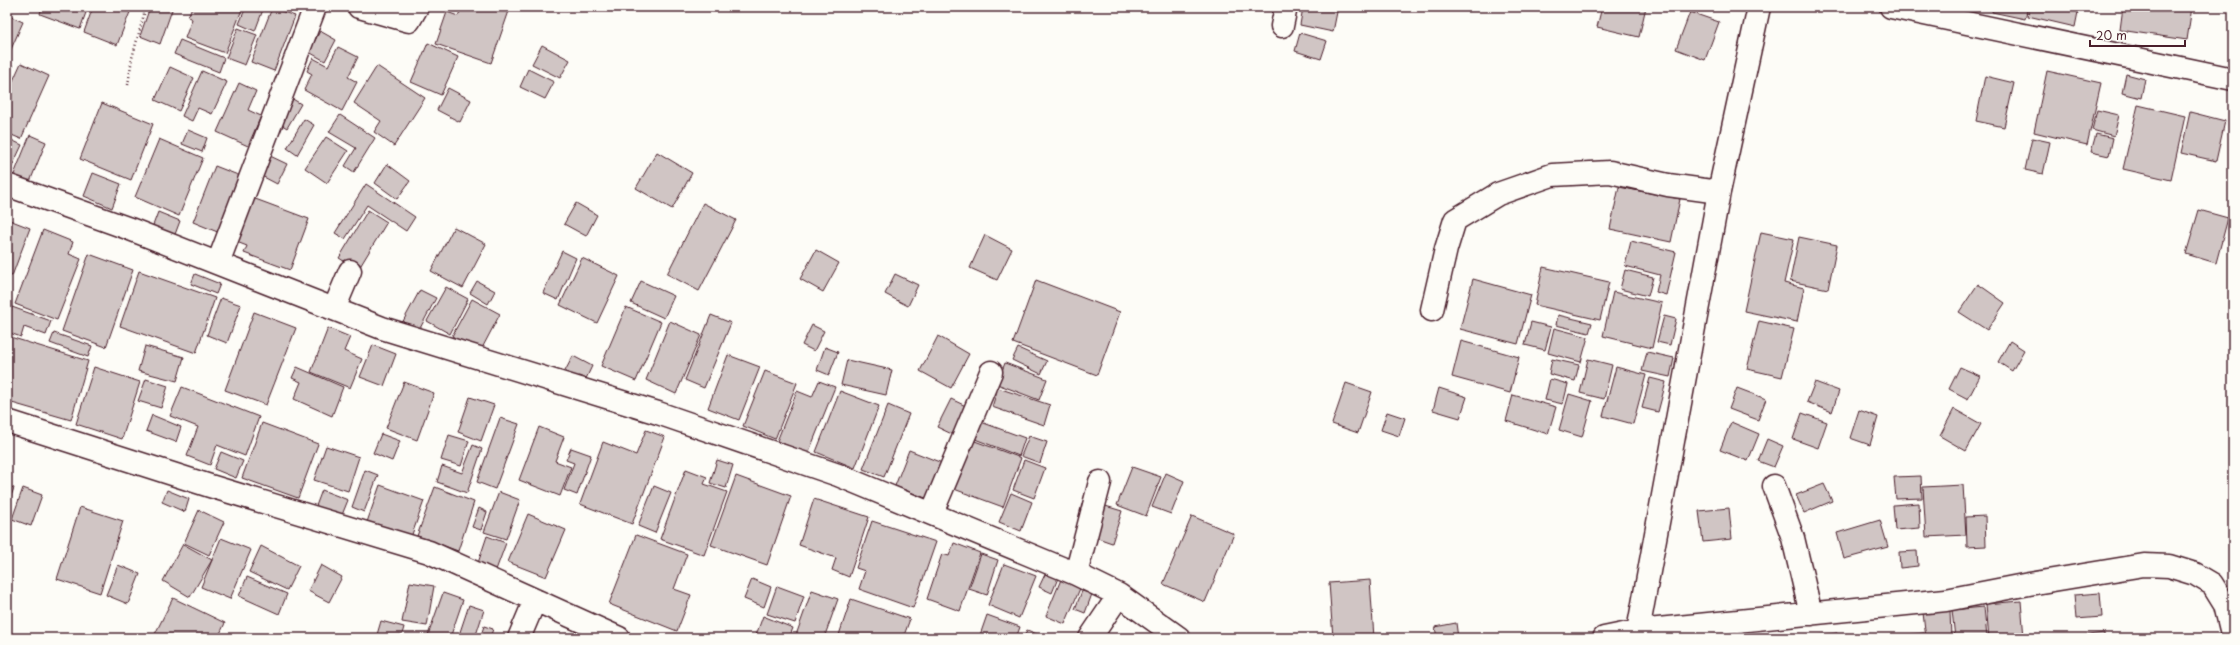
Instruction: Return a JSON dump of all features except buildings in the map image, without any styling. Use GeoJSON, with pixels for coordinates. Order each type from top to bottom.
{"type":"FeatureCollection","features":[{"type":"Feature","properties":{"kind":"street"},"geometry":{"type":"LineString","coordinates":[[218,263],[315,7]]}},
{"type":"Feature","properties":{"kind":"street"},"geometry":{"type":"LineString","coordinates":[[359,7],[409,21],[417,7]]}},
{"type":"Feature","properties":{"kind":"street"},"geometry":{"type":"LineString","coordinates":[[1638,631],[1719,192],[1759,7]]}},
{"type":"Feature","properties":{"kind":"street"},"geometry":{"type":"LineString","coordinates":[[1891,7],[2233,79]]}},
{"type":"Feature","properties":{"kind":"street"},"geometry":{"type":"LineString","coordinates":[[1432,310],[1446,249],[1455,220],[1498,194],[1552,175],[1610,172],[1668,185],[1719,192]]}},
{"type":"Feature","properties":{"kind":"street"},"geometry":{"type":"LineString","coordinates":[[7,185],[130,229],[382,328],[650,411],[808,465],[932,513],[1076,574],[1119,596],[1179,638]]}},
{"type":"Feature","properties":{"kind":"street"},"geometry":{"type":"LineString","coordinates":[[334,309],[350,271]]}},
{"type":"Feature","properties":{"kind":"street"},"geometry":{"type":"LineString","coordinates":[[932,513],[991,372]]}},
{"type":"Feature","properties":{"kind":"street"},"geometry":{"type":"LineString","coordinates":[[7,421],[429,552],[619,638]]}},
{"type":"Feature","properties":{"kind":"street"},"geometry":{"type":"LineString","coordinates":[[1076,574],[1100,482]]}},
{"type":"Feature","properties":{"kind":"street"},"geometry":{"type":"LineString","coordinates":[[1774,486],[1793,538],[1811,614]]}},
{"type":"Feature","properties":{"kind":"street"},"geometry":{"type":"LineString","coordinates":[[1604,638],[1638,631],[1699,632],[1811,614],[1946,600],[2029,584],[2144,565],[2169,566],[2195,574],[2212,584],[2224,606],[2233,638]]}},
{"type":"Feature","properties":{"kind":"street"},"geometry":{"type":"LineString","coordinates":[[1090,638],[1119,596]]}},
{"type":"Feature","properties":{"kind":"street"},"geometry":{"type":"LineString","coordinates":[[519,638],[535,600]]}},
{"type":"Feature","properties":{"kind":"path"},"geometry":{"type":"LineString","coordinates":[[128,85],[132,58],[146,7]]}}]}
